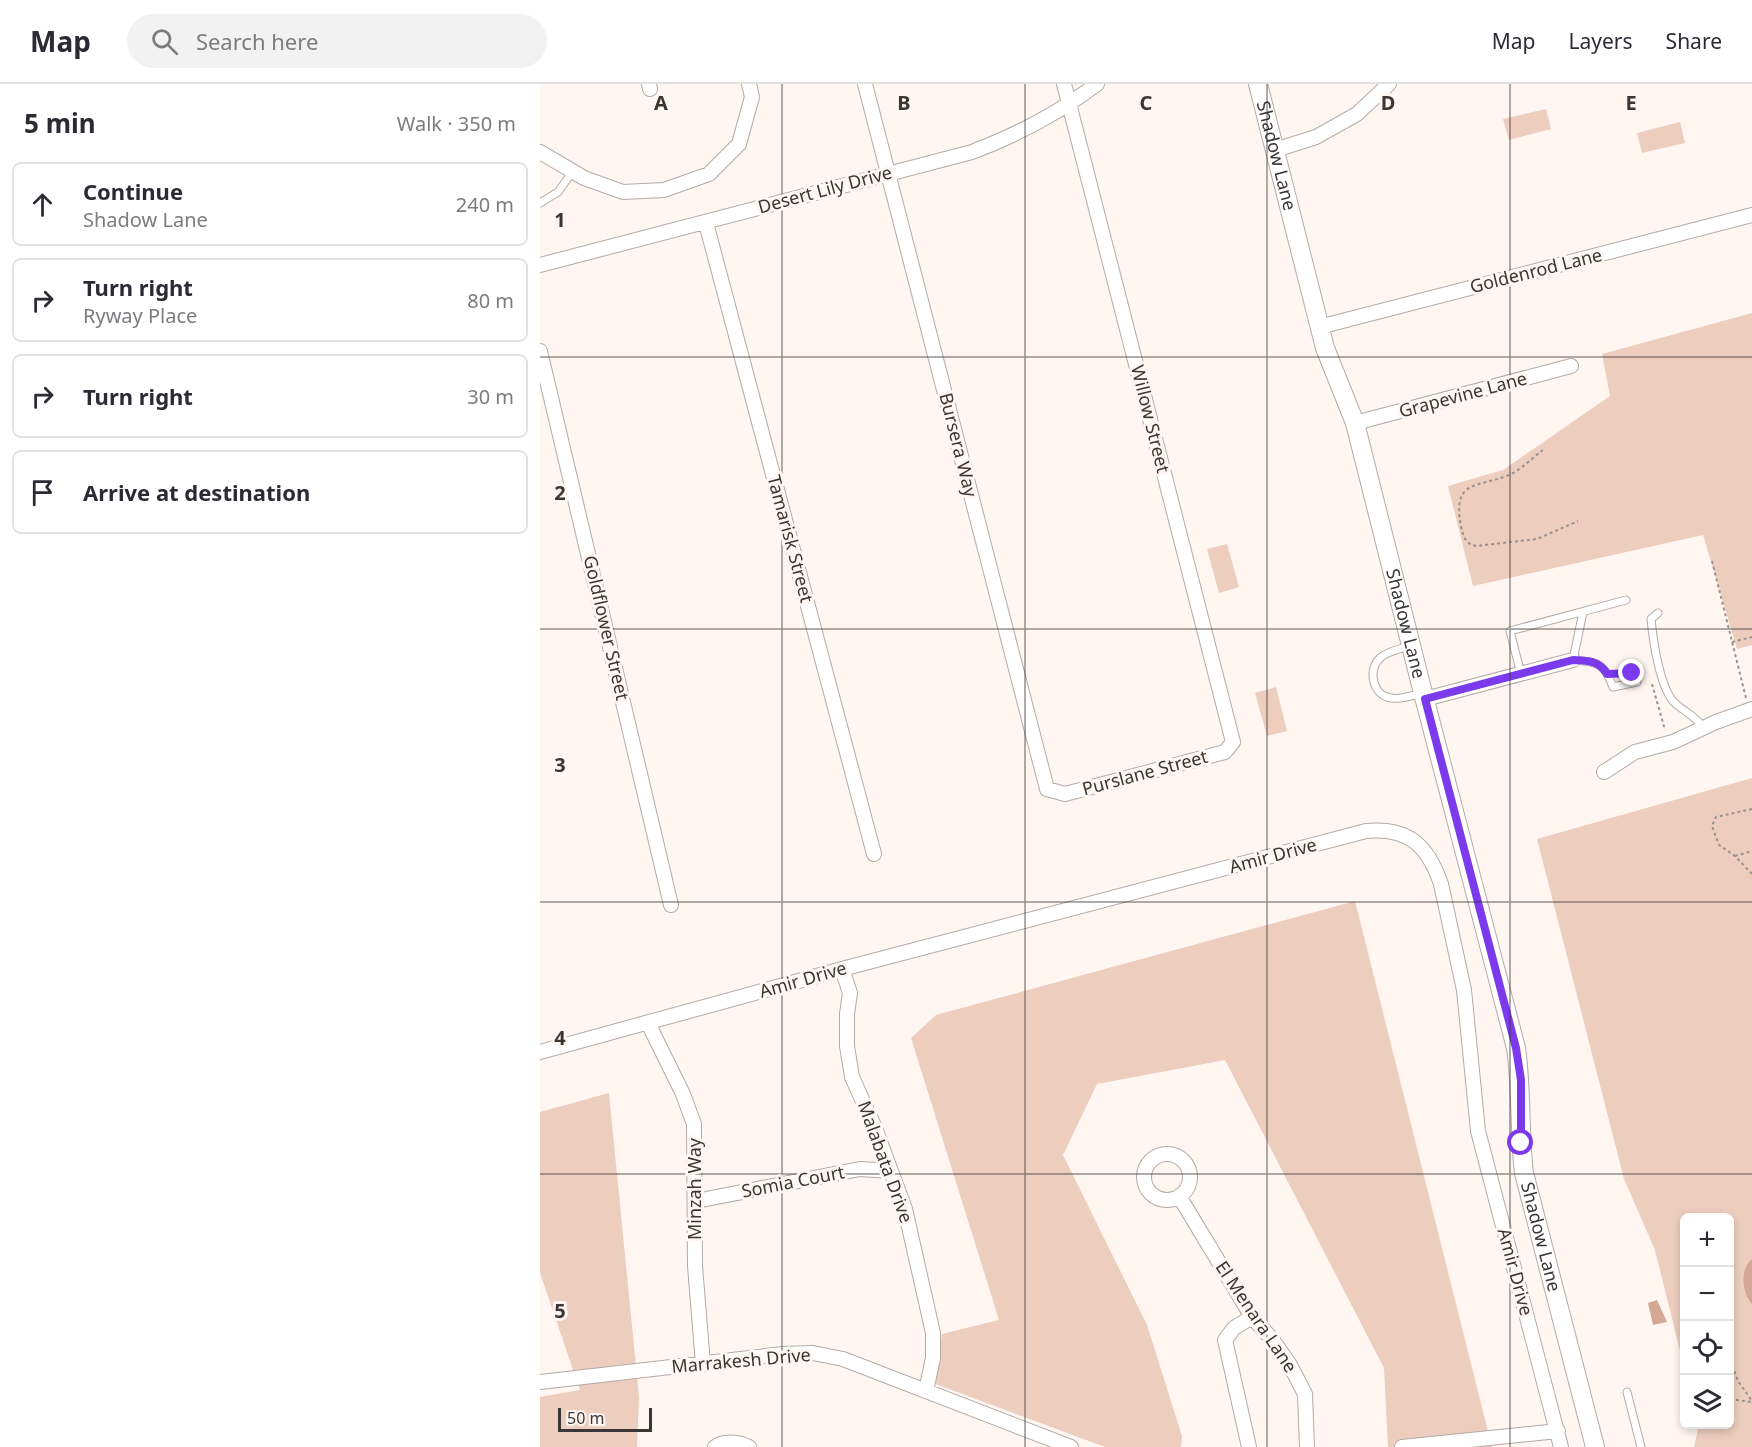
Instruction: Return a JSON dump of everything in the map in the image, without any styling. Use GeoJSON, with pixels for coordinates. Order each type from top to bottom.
{"type":"FeatureCollection","features":[{"type":"Feature","properties":{"kind":"street"},"geometry":{"type":"LineString","coordinates":[[540,152],[584,177],[623,192],[664,190],[709,174],[739,144],[752,97],[749,84]]}},
{"type":"Feature","properties":{"kind":"street","name":"Bursera Way"},"geometry":{"type":"LineString","coordinates":[[865,84],[1047,789],[1065,794]]}},
{"type":"Feature","properties":{"kind":"street","name":"Willow Street"},"geometry":{"type":"LineString","coordinates":[[1064,84],[1233,742],[1225,752]]}},
{"type":"Feature","properties":{"kind":"street","name":"Desert Lily Drive"},"geometry":{"type":"LineString","coordinates":[[540,265],[972,152],[996,143],[1069,105],[1097,84]]}},
{"type":"Feature","properties":{"kind":"street","name":"Shadow Lane"},"geometry":{"type":"LineString","coordinates":[[1258,84],[1319,327],[1332,370],[1355,423],[1516,1048],[1521,1080],[1521,1143],[1524,1173],[1595,1447]]}},
{"type":"Feature","properties":{"kind":"street"},"geometry":{"type":"LineString","coordinates":[[1275,150],[1316,137],[1357,114],[1389,84]]}},
{"type":"Feature","properties":{"kind":"street","name":"Goldenrod Lane"},"geometry":{"type":"LineString","coordinates":[[1319,327],[1752,215]]}},
{"type":"Feature","properties":{"kind":"street","name":"Tamarisk Street"},"geometry":{"type":"LineString","coordinates":[[705,223],[874,854]]}},
{"type":"Feature","properties":{"kind":"street","name":"Goldflower Street"},"geometry":{"type":"LineString","coordinates":[[540,351],[671,905]]}},
{"type":"Feature","properties":{"kind":"street","name":"Grapevine Lane"},"geometry":{"type":"LineString","coordinates":[[1355,423],[1571,366]]}},
{"type":"Feature","properties":{"kind":"street"},"geometry":{"type":"LineString","coordinates":[[1424,696],[1573,660]]}},
{"type":"Feature","properties":{"kind":"street"},"geometry":{"type":"LineString","coordinates":[[1604,772],[1635,752],[1668,743],[1750,710]]}},
{"type":"Feature","properties":{"kind":"street","name":"Purslane Street"},"geometry":{"type":"LineString","coordinates":[[1065,794],[1225,752]]}},
{"type":"Feature","properties":{"kind":"street","name":"Amir Drive"},"geometry":{"type":"LineString","coordinates":[[540,1052],[842,969],[1366,831],[1390,831],[1402,834],[1415,841],[1430,858],[1442,884],[1464,990],[1478,1131],[1557,1431]]}},
{"type":"Feature","properties":{"kind":"street","name":"Malabata Drive"},"geometry":{"type":"LineString","coordinates":[[842,969],[850,993],[847,1035],[852,1077],[875,1128],[905,1209],[933,1333],[933,1358],[926,1391]]}},
{"type":"Feature","properties":{"kind":"street","name":"Minzah Way"},"geometry":{"type":"LineString","coordinates":[[648,1023],[683,1094],[694,1124],[695,1266],[703,1364]]}},
{"type":"Feature","properties":{"kind":"street","name":"Somia Court"},"geometry":{"type":"LineString","coordinates":[[696,1201],[860,1169],[891,1171]]}},
{"type":"Feature","properties":{"kind":"street","name":"El Menara Lane"},"geometry":{"type":"LineString","coordinates":[[1179,1196],[1252,1317],[1272,1339],[1290,1365],[1305,1394],[1307,1447]]}},
{"type":"Feature","properties":{"kind":"street"},"geometry":{"type":"LineString","coordinates":[[1249,1447],[1225,1340],[1234,1328],[1252,1317]]}},
{"type":"Feature","properties":{"kind":"street","name":"Marrakesh Drive"},"geometry":{"type":"LineString","coordinates":[[540,1382],[783,1354],[813,1353],[843,1359],[1071,1447]]}},
{"type":"Feature","properties":{"kind":"street"},"geometry":{"type":"LineString","coordinates":[[1402,1447],[1557,1431],[1561,1447]]}},
{"type":"Feature","properties":{"kind":"street"},"geometry":{"type":"LineString","coordinates":[[715,1447],[718,1444],[740,1443],[749,1447]]}},
{"type":"Feature","properties":{"kind":"lane"},"geometry":{"type":"LineString","coordinates":[[540,203],[558,192],[573,171]]}},
{"type":"Feature","properties":{"kind":"lane"},"geometry":{"type":"LineString","coordinates":[[1521,674],[1510,631],[1626,600]]}},
{"type":"Feature","properties":{"kind":"lane"},"geometry":{"type":"LineString","coordinates":[[1583,612],[1573,660],[1595,661],[1603,667],[1613,687],[1637,682]]}},
{"type":"Feature","properties":{"kind":"lane"},"geometry":{"type":"LineString","coordinates":[[1658,613],[1651,620],[1652,638],[1667,694],[1675,704],[1698,719],[1703,728]]}},
{"type":"Feature","properties":{"kind":"lane"},"geometry":{"type":"LineString","coordinates":[[1411,646],[1380,658],[1375,663],[1373,679],[1380,694],[1388,698],[1424,696]]}},
{"type":"Feature","properties":{"kind":"lane"},"geometry":{"type":"LineString","coordinates":[[1628,1392],[1641,1447]]}},
{"type":"Feature","properties":{"kind":"path"},"geometry":{"type":"LineString","coordinates":[[1543,450],[1515,472],[1475,484],[1461,495],[1458,509],[1465,541],[1476,546],[1524,542],[1537,539],[1578,520]]}},
{"type":"Feature","properties":{"kind":"path"},"geometry":{"type":"LineString","coordinates":[[1712,561],[1750,710]]}},
{"type":"Feature","properties":{"kind":"path"},"geometry":{"type":"LineString","coordinates":[[1732,642],[1752,637]]}},
{"type":"Feature","properties":{"kind":"path"},"geometry":{"type":"LineString","coordinates":[[1652,682],[1668,743]]}},
{"type":"Feature","properties":{"kind":"path"},"geometry":{"type":"LineString","coordinates":[[1752,809],[1722,815],[1714,820],[1713,832],[1719,845],[1735,856],[1752,874]]}},
{"type":"Feature","properties":{"kind":"path"},"geometry":{"type":"LineString","coordinates":[[1735,856],[1752,851]]}},
{"type":"Feature","properties":{"kind":"path"},"geometry":{"type":"LineString","coordinates":[[1734,1370],[1752,1402]]}},
{"type":"Feature","properties":{"kind":"path"},"geometry":{"type":"LineString","coordinates":[[1734,1400],[1752,1402]]}},
{"type":"Feature","properties":{"kind":"shaded area"},"geometry":{"type":"Polygon","coordinates":[[[1546,109],[1551,129],[1509,140],[1503,119],[1546,109]]]}},
{"type":"Feature","properties":{"kind":"shaded area"},"geometry":{"type":"Polygon","coordinates":[[[1680,122],[1685,143],[1642,153],[1637,133],[1680,122]]]}},
{"type":"Feature","properties":{"kind":"shaded area"},"geometry":{"type":"Polygon","coordinates":[[[1752,313],[1752,645],[1737,649],[1703,535],[1473,586],[1448,486],[1503,470],[1610,396],[1602,354],[1752,313]]]}},
{"type":"Feature","properties":{"kind":"shaded area"},"geometry":{"type":"Polygon","coordinates":[[[1227,544],[1239,587],[1219,593],[1207,549],[1227,544]]]}},
{"type":"Feature","properties":{"kind":"shaded area"},"geometry":{"type":"Polygon","coordinates":[[[1276,687],[1287,731],[1267,736],[1255,693],[1276,687]]]}},
{"type":"Feature","properties":{"kind":"shaded area"},"geometry":{"type":"Polygon","coordinates":[[[1752,778],[1752,1447],[1694,1447],[1698,1429],[1734,1429],[1734,1213],[1680,1213],[1680,1351],[1655,1250],[1624,1179],[1537,839],[1752,778]]]}},
{"type":"Feature","properties":{"kind":"shaded area"},"geometry":{"type":"Polygon","coordinates":[[[1355,901],[1492,1447],[1388,1447],[1384,1368],[1225,1060],[1097,1084],[1063,1155],[1147,1325],[1182,1436],[1181,1447],[1105,1447],[933,1383],[942,1334],[999,1320],[911,1038],[936,1015],[1355,901]]]}},
{"type":"Feature","properties":{"kind":"shaded area"},"geometry":{"type":"Polygon","coordinates":[[[609,1093],[639,1397],[637,1447],[540,1447],[540,1397],[580,1390],[540,1273],[540,1112],[609,1093]]]}},
{"type":"Feature","properties":{"kind":"shaded area"},"geometry":{"type":"Polygon","coordinates":[[[1752,1259],[1752,1304],[1743,1282],[1745,1269],[1752,1259]]]}},
{"type":"Feature","properties":{"kind":"shaded area"},"geometry":{"type":"Polygon","coordinates":[[[1657,1300],[1667,1322],[1653,1325],[1648,1303],[1657,1300]]]}},
{"type":"Feature","properties":{"kind":"route"},"geometry":{"type":"LineString","coordinates":[[1521,1143],[1521,1080],[1516,1048],[1425,699],[1573,660],[1595,661],[1603,667],[1607,674],[1632,673]]}}]}
